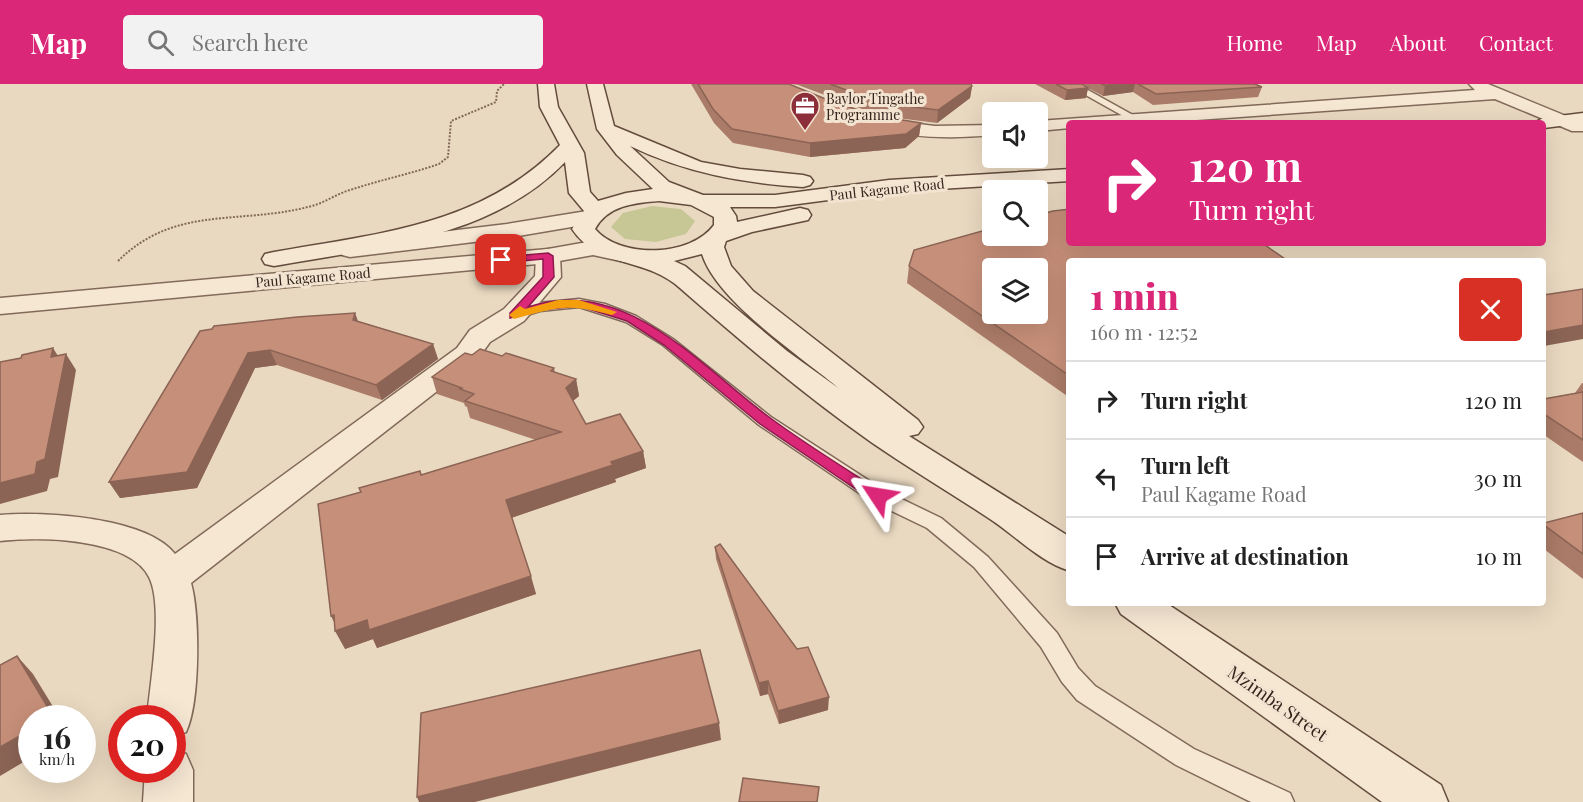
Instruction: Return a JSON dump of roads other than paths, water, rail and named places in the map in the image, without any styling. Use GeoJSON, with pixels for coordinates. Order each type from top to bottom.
{"type":"FeatureCollection","features":[{"type":"Feature","properties":{"kind":"main road"},"geometry":{"type":"LineString","coordinates":[[546,84],[549,107],[574,153],[580,194],[591,215],[583,229],[588,240],[603,249],[632,255],[676,271],[777,357],[883,435],[1009,514],[1066,554]]}},
{"type":"Feature","properties":{"kind":"main road"},"geometry":{"type":"LineString","coordinates":[[595,84],[606,129],[624,151],[662,186],[699,200],[721,212],[725,219],[724,228],[716,237],[712,247],[719,268],[744,297],[892,414],[1009,514]]}},
{"type":"Feature","properties":{"kind":"main road"},"geometry":{"type":"LineString","coordinates":[[1474,84],[1551,122],[1581,124]]}},
{"type":"Feature","properties":{"kind":"main road"},"geometry":{"type":"LineString","coordinates":[[1120,120],[1495,94]]}},
{"type":"Feature","properties":{"kind":"main road"},"geometry":{"type":"LineString","coordinates":[[864,120],[915,132],[954,134],[982,131]]}},
{"type":"Feature","properties":{"kind":"main road"},"geometry":{"type":"LineString","coordinates":[[1048,125],[1066,123]]}},
{"type":"Feature","properties":{"kind":"main road"},"geometry":{"type":"LineString","coordinates":[[1546,132],[1581,124]]}},
{"type":"Feature","properties":{"kind":"main road"},"geometry":{"type":"LineString","coordinates":[[606,129],[678,160],[717,172],[745,177],[889,186]]}},
{"type":"Feature","properties":{"kind":"main road"},"geometry":{"type":"LineString","coordinates":[[274,259],[402,235],[470,215],[512,196],[546,171],[570,146]]}},
{"type":"Feature","properties":{"kind":"main road","name":"Paul Kagame Road"},"geometry":{"type":"LineString","coordinates":[[0,293],[507,231],[591,215],[607,205],[641,196],[659,195],[699,200],[775,201],[889,186],[1066,175]]}},
{"type":"Feature","properties":{"kind":"main road"},"geometry":{"type":"LineString","coordinates":[[1048,188],[1066,186]]}},
{"type":"Feature","properties":{"kind":"main road"},"geometry":{"type":"LineString","coordinates":[[632,255],[682,252],[746,226],[795,216],[982,195]]}},
{"type":"Feature","properties":{"kind":"main road","name":"Paul Kagame Road"},"geometry":{"type":"LineString","coordinates":[[0,306],[548,256],[593,248],[632,255]]}},
{"type":"Feature","properties":{"kind":"main road"},"geometry":{"type":"LineString","coordinates":[[170,578],[467,354],[480,336],[514,315],[549,277],[548,256]]}},
{"type":"Feature","properties":{"kind":"main road"},"geometry":{"type":"LineString","coordinates":[[0,528],[47,525],[111,537],[145,551],[165,567],[170,578],[174,601],[170,705]]}},
{"type":"Feature","properties":{"kind":"main road","name":"Mzimba Street"},"geometry":{"type":"LineString","coordinates":[[1139,606],[1423,802]]}},
{"type":"Feature","properties":{"kind":"main road"},"geometry":{"type":"LineString","coordinates":[[168,802],[169,783]]}},
{"type":"Feature","properties":{"kind":"lane"},"geometry":{"type":"LineString","coordinates":[[1070,84],[1135,119]]}},
{"type":"Feature","properties":{"kind":"lane"},"geometry":{"type":"LineString","coordinates":[[514,315],[548,305],[579,303],[600,307],[631,319],[668,342],[765,421],[878,496],[934,523],[981,562],[1049,640],[1070,675],[1086,693],[1185,757],[1280,802]]}},
{"type":"Feature","properties":{"kind":"place","name":"Baylor Tingathe Programme"},"geometry":{"type":"Point","coordinates":[805,132]}}]}
